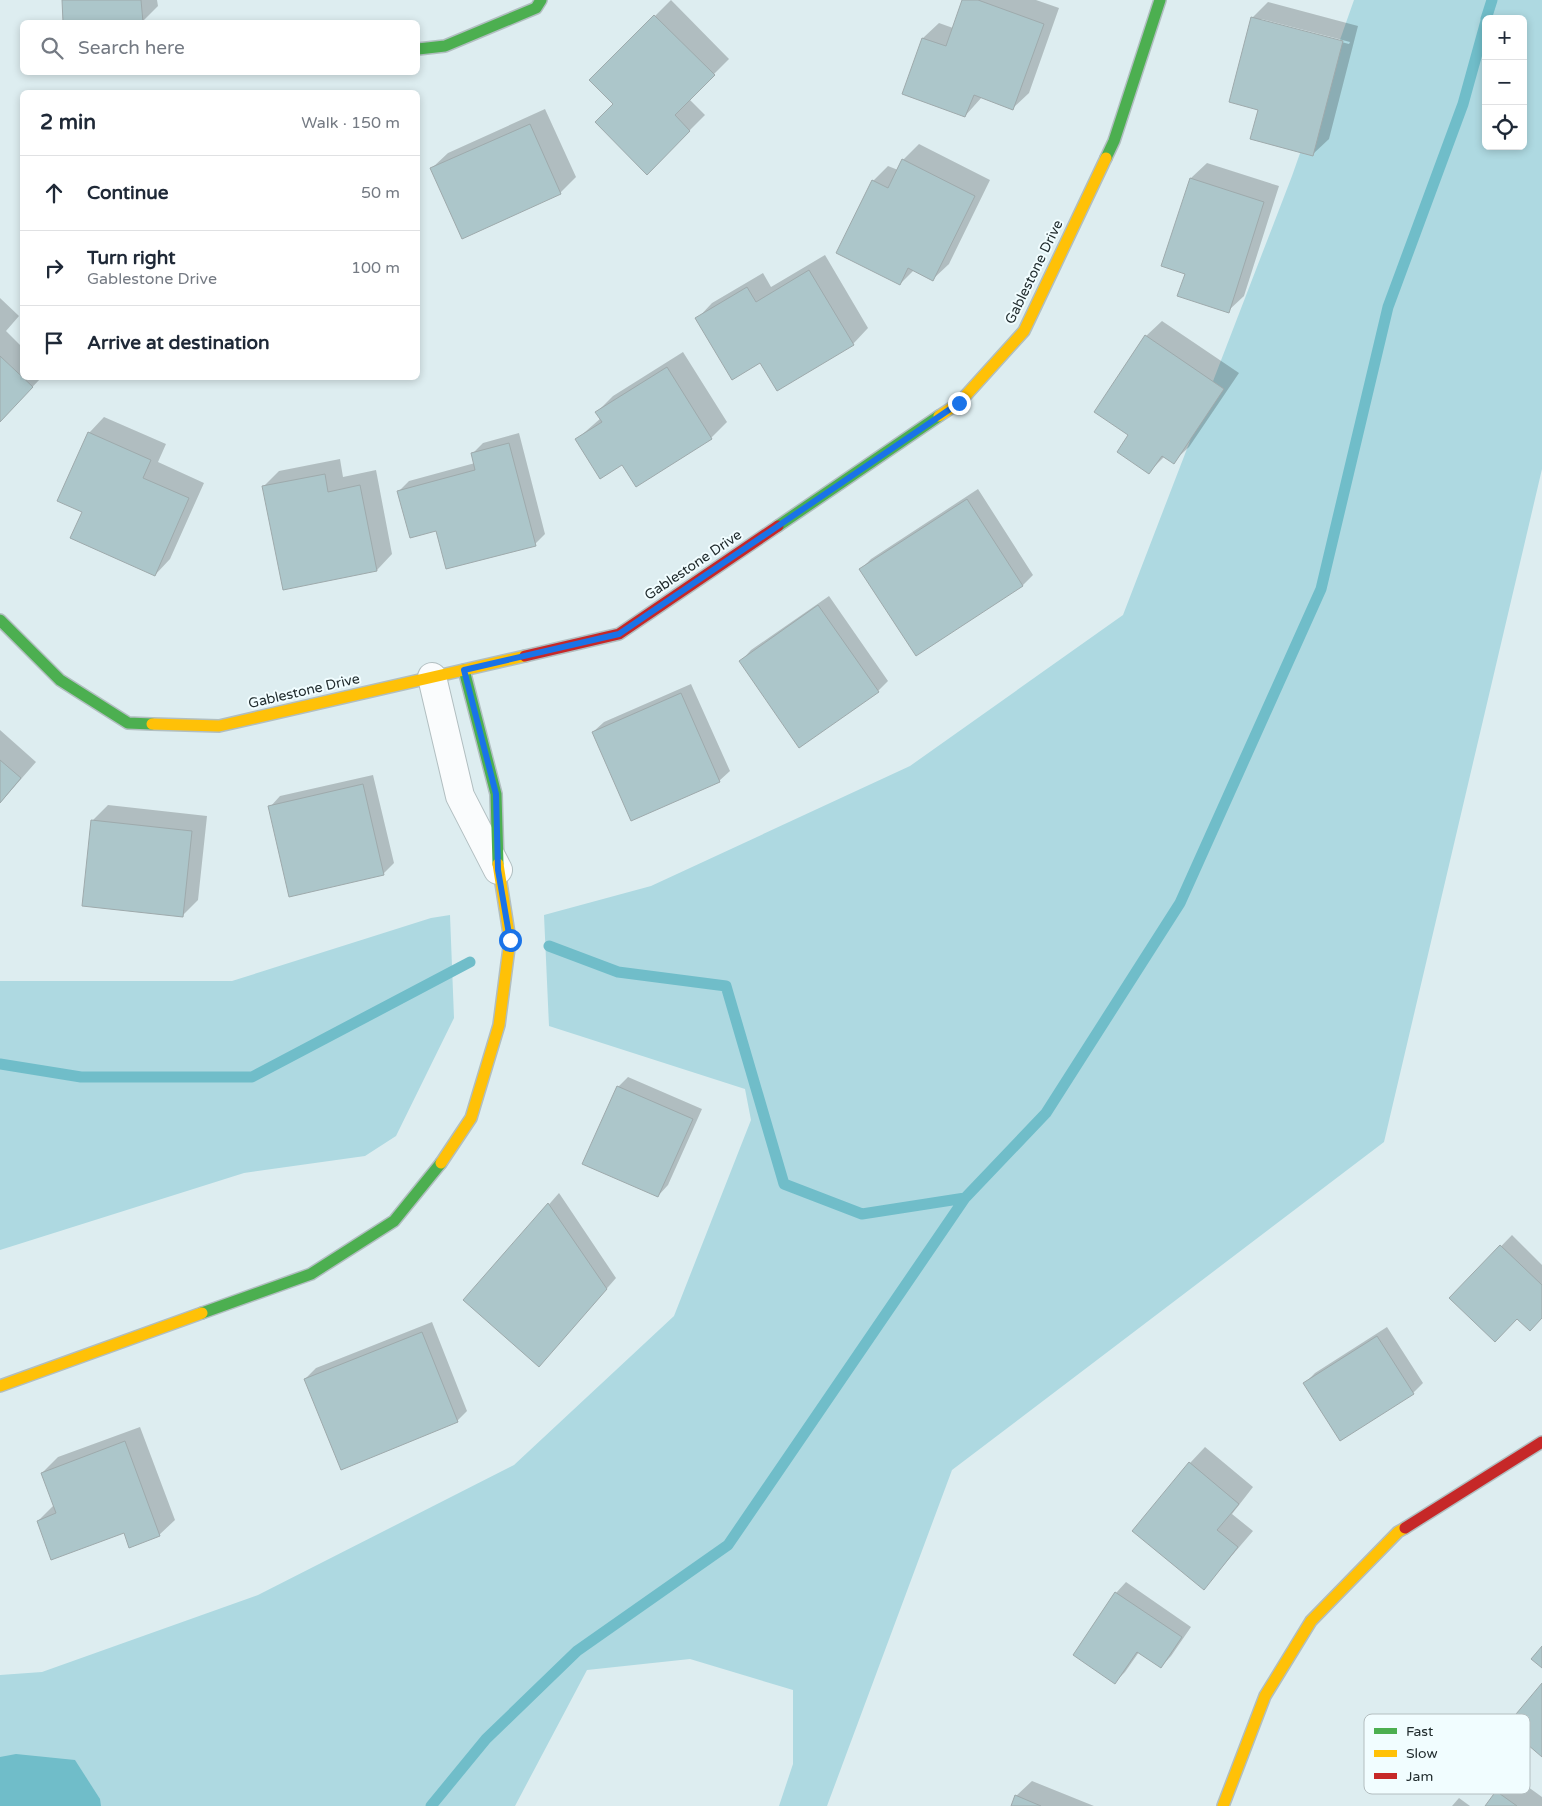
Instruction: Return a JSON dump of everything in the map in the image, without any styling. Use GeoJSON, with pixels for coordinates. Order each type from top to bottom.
{"type":"FeatureCollection","features":[{"type":"Feature","properties":{"kind":"street"},"geometry":{"type":"LineString","coordinates":[[420,49],[445,46],[536,8],[541,0]]}},
{"type":"Feature","properties":{"kind":"street","name":"Gablestone Drive"},"geometry":{"type":"LineString","coordinates":[[0,620],[60,680],[128,723],[219,726],[619,634],[959,403],[1024,331],[1114,141],[1160,0]]}},
{"type":"Feature","properties":{"kind":"street"},"geometry":{"type":"LineString","coordinates":[[0,1386],[311,1274],[394,1221],[434,1174],[471,1118],[499,1025],[510,940],[498,870],[496,794],[464,670]]}},
{"type":"Feature","properties":{"kind":"street"},"geometry":{"type":"LineString","coordinates":[[432,677],[460,796],[498,870]]}},
{"type":"Feature","properties":{"kind":"street"},"geometry":{"type":"LineString","coordinates":[[1223,1806],[1265,1696],[1311,1621],[1398,1532],[1542,1442]]}},
{"type":"Feature","properties":{"kind":"shaded area"},"geometry":{"type":"Polygon","coordinates":[[[1354,0],[1542,0],[1542,469],[1384,1142],[952,1470],[827,1806],[779,1806],[793,1764],[793,1690],[690,1659],[587,1670],[515,1806],[0,1806],[0,1675],[42,1672],[258,1595],[514,1465],[674,1316],[751,1120],[745,1089],[549,1026],[544,915],[651,886],[910,766],[1123,615],[1292,176],[1354,0]]]}},
{"type":"Feature","properties":{"kind":"shaded area"},"geometry":{"type":"Polygon","coordinates":[[[450,915],[454,1018],[396,1136],[365,1156],[244,1173],[0,1250],[0,981],[232,981],[431,918],[450,915]]]}},
{"type":"Feature","properties":{"kind":"shaded area"},"geometry":{"type":"Polygon","coordinates":[[[16,1754],[75,1760],[100,1799],[101,1806],[0,1806],[0,1757],[16,1754]]]}},
{"type":"Feature","properties":{"kind":"building"},"geometry":{"type":"Polygon","coordinates":[[[62,0],[141,0],[143,20],[63,20],[62,0]]]}},
{"type":"Feature","properties":{"kind":"building"},"geometry":{"type":"Polygon","coordinates":[[[962,0],[978,0],[1044,24],[1013,110],[974,95],[965,117],[902,94],[922,38],[946,46],[962,0]]]}},
{"type":"Feature","properties":{"kind":"building"},"geometry":{"type":"Polygon","coordinates":[[[654,15],[715,75],[675,115],[690,131],[647,175],[595,122],[613,104],[589,80],[654,15]]]}},
{"type":"Feature","properties":{"kind":"building"},"geometry":{"type":"Polygon","coordinates":[[[1251,17],[1343,41],[1313,156],[1250,139],[1258,110],[1229,102],[1251,17]]]}},
{"type":"Feature","properties":{"kind":"building"},"geometry":{"type":"Polygon","coordinates":[[[530,124],[561,194],[462,239],[430,168],[530,124]]]}},
{"type":"Feature","properties":{"kind":"building"},"geometry":{"type":"Polygon","coordinates":[[[902,159],[975,196],[933,281],[908,268],[900,285],[836,253],[872,180],[888,188],[902,159]]]}},
{"type":"Feature","properties":{"kind":"building"},"geometry":{"type":"Polygon","coordinates":[[[1190,178],[1264,202],[1229,313],[1177,296],[1185,274],[1161,266],[1190,178]]]}},
{"type":"Feature","properties":{"kind":"building"},"geometry":{"type":"Polygon","coordinates":[[[809,270],[854,345],[777,391],[760,363],[732,380],[695,318],[747,287],[756,302],[809,270]]]}},
{"type":"Feature","properties":{"kind":"building"},"geometry":{"type":"Polygon","coordinates":[[[1145,335],[1224,389],[1174,464],[1162,456],[1149,474],[1117,452],[1128,435],[1094,412],[1145,335]]]}},
{"type":"Feature","properties":{"kind":"building"},"geometry":{"type":"Polygon","coordinates":[[[0,356],[20,375],[20,380],[26,380],[33,387],[0,422],[0,356]]]}},
{"type":"Feature","properties":{"kind":"building"},"geometry":{"type":"Polygon","coordinates":[[[667,367],[712,439],[636,487],[622,465],[600,479],[575,439],[602,422],[595,412],[667,367]]]}},
{"type":"Feature","properties":{"kind":"building"},"geometry":{"type":"Polygon","coordinates":[[[88,432],[151,460],[143,478],[189,498],[155,576],[70,538],[82,512],[57,501],[88,432]]]}},
{"type":"Feature","properties":{"kind":"building"},"geometry":{"type":"Polygon","coordinates":[[[509,443],[536,546],[446,569],[436,531],[410,538],[397,491],[475,470],[471,453],[509,443]]]}},
{"type":"Feature","properties":{"kind":"building"},"geometry":{"type":"Polygon","coordinates":[[[325,474],[328,492],[360,485],[377,571],[283,590],[262,486],[325,474]]]}},
{"type":"Feature","properties":{"kind":"building"},"geometry":{"type":"Polygon","coordinates":[[[967,499],[1023,586],[916,656],[859,569],[967,499]]]}},
{"type":"Feature","properties":{"kind":"building"},"geometry":{"type":"Polygon","coordinates":[[[818,605],[879,692],[799,748],[739,661],[818,605]]]}},
{"type":"Feature","properties":{"kind":"building"},"geometry":{"type":"Polygon","coordinates":[[[681,693],[720,782],[631,821],[592,732],[681,693]]]}},
{"type":"Feature","properties":{"kind":"building"},"geometry":{"type":"Polygon","coordinates":[[[0,760],[21,778],[0,803],[0,760]]]}},
{"type":"Feature","properties":{"kind":"building"},"geometry":{"type":"Polygon","coordinates":[[[363,784],[384,875],[289,897],[268,806],[363,784]]]}},
{"type":"Feature","properties":{"kind":"building"},"geometry":{"type":"Polygon","coordinates":[[[91,820],[192,831],[183,917],[82,906],[91,820]]]}},
{"type":"Feature","properties":{"kind":"building"},"geometry":{"type":"Polygon","coordinates":[[[617,1086],[693,1119],[658,1197],[582,1164],[617,1086]]]}},
{"type":"Feature","properties":{"kind":"building"},"geometry":{"type":"Polygon","coordinates":[[[548,1203],[607,1289],[539,1367],[463,1300],[548,1203]]]}},
{"type":"Feature","properties":{"kind":"building"},"geometry":{"type":"Polygon","coordinates":[[[1500,1245],[1542,1285],[1542,1318],[1530,1331],[1517,1319],[1495,1342],[1449,1298],[1500,1245]]]}},
{"type":"Feature","properties":{"kind":"building"},"geometry":{"type":"Polygon","coordinates":[[[422,1332],[458,1422],[341,1470],[304,1379],[422,1332]]]}},
{"type":"Feature","properties":{"kind":"building"},"geometry":{"type":"Polygon","coordinates":[[[1377,1336],[1414,1394],[1340,1441],[1303,1383],[1377,1336]]]}},
{"type":"Feature","properties":{"kind":"building"},"geometry":{"type":"Polygon","coordinates":[[[125,1441],[160,1536],[129,1548],[124,1533],[51,1560],[37,1521],[56,1513],[41,1473],[125,1441]]]}},
{"type":"Feature","properties":{"kind":"building"},"geometry":{"type":"Polygon","coordinates":[[[1189,1462],[1239,1504],[1217,1530],[1238,1547],[1204,1590],[1132,1531],[1189,1462]]]}},
{"type":"Feature","properties":{"kind":"building"},"geometry":{"type":"Polygon","coordinates":[[[1115,1592],[1182,1637],[1161,1668],[1137,1652],[1115,1684],[1073,1655],[1115,1592]]]}},
{"type":"Feature","properties":{"kind":"building"},"geometry":{"type":"Polygon","coordinates":[[[1542,1646],[1542,1668],[1531,1659],[1542,1646]]]}},
{"type":"Feature","properties":{"kind":"building"},"geometry":{"type":"Polygon","coordinates":[[[1542,1683],[1542,1757],[1530,1747],[1530,1714],[1516,1714],[1542,1683]]]}},
{"type":"Feature","properties":{"kind":"building"},"geometry":{"type":"Polygon","coordinates":[[[1494,1794],[1500,1794],[1517,1806],[1485,1806],[1494,1794]]]}},
{"type":"Feature","properties":{"kind":"building"},"geometry":{"type":"Polygon","coordinates":[[[1015,1795],[1041,1806],[1011,1806],[1015,1795]]]}},
{"type":"Feature","properties":{"kind":"waterway"},"geometry":{"type":"LineString","coordinates":[[1487,15],[1492,0]]}},
{"type":"Feature","properties":{"kind":"waterway"},"geometry":{"type":"LineString","coordinates":[[431,1806],[486,1739],[577,1651],[728,1545],[965,1198],[1046,1113],[1180,903],[1321,589],[1388,307],[1463,104],[1482,35]]}},
{"type":"Feature","properties":{"kind":"waterway"},"geometry":{"type":"LineString","coordinates":[[549,946],[618,972],[726,986],[784,1184],[862,1214],[965,1198]]}},
{"type":"Feature","properties":{"kind":"waterway"},"geometry":{"type":"LineString","coordinates":[[0,1064],[81,1077],[252,1077],[470,962]]}},
{"type":"Feature","properties":{"kind":"traffic: fast"},"geometry":{"type":"LineString","coordinates":[[420,49],[445,46],[536,8],[541,0]]}},
{"type":"Feature","properties":{"kind":"traffic: fast"},"geometry":{"type":"LineString","coordinates":[[1106,158],[1114,141],[1160,0]]}},
{"type":"Feature","properties":{"kind":"traffic: fast"},"geometry":{"type":"LineString","coordinates":[[778,526],[939,416]]}},
{"type":"Feature","properties":{"kind":"traffic: fast"},"geometry":{"type":"LineString","coordinates":[[0,620],[60,680],[128,723],[152,724]]}},
{"type":"Feature","properties":{"kind":"traffic: fast"},"geometry":{"type":"LineString","coordinates":[[464,670],[496,794],[498,864]]}},
{"type":"Feature","properties":{"kind":"traffic: fast"},"geometry":{"type":"LineString","coordinates":[[202,1313],[311,1274],[394,1221],[441,1163]]}},
{"type":"Feature","properties":{"kind":"traffic: slow"},"geometry":{"type":"LineString","coordinates":[[939,416],[959,403],[1024,331],[1106,158]]}},
{"type":"Feature","properties":{"kind":"traffic: slow"},"geometry":{"type":"LineString","coordinates":[[152,724],[219,726],[525,656]]}},
{"type":"Feature","properties":{"kind":"traffic: slow"},"geometry":{"type":"LineString","coordinates":[[441,1163],[471,1118],[499,1025],[510,940],[498,864]]}},
{"type":"Feature","properties":{"kind":"traffic: slow"},"geometry":{"type":"LineString","coordinates":[[0,1386],[202,1313]]}},
{"type":"Feature","properties":{"kind":"traffic: slow"},"geometry":{"type":"LineString","coordinates":[[1223,1806],[1265,1696],[1311,1621],[1398,1532],[1405,1528]]}},
{"type":"Feature","properties":{"kind":"traffic: jam"},"geometry":{"type":"LineString","coordinates":[[525,656],[619,634],[778,526]]}},
{"type":"Feature","properties":{"kind":"traffic: jam"},"geometry":{"type":"LineString","coordinates":[[1405,1528],[1542,1442]]}},
{"type":"Feature","properties":{"kind":"route"},"geometry":{"type":"LineString","coordinates":[[510,940],[498,870],[496,794],[464,670],[619,634],[959,403]]}}]}
